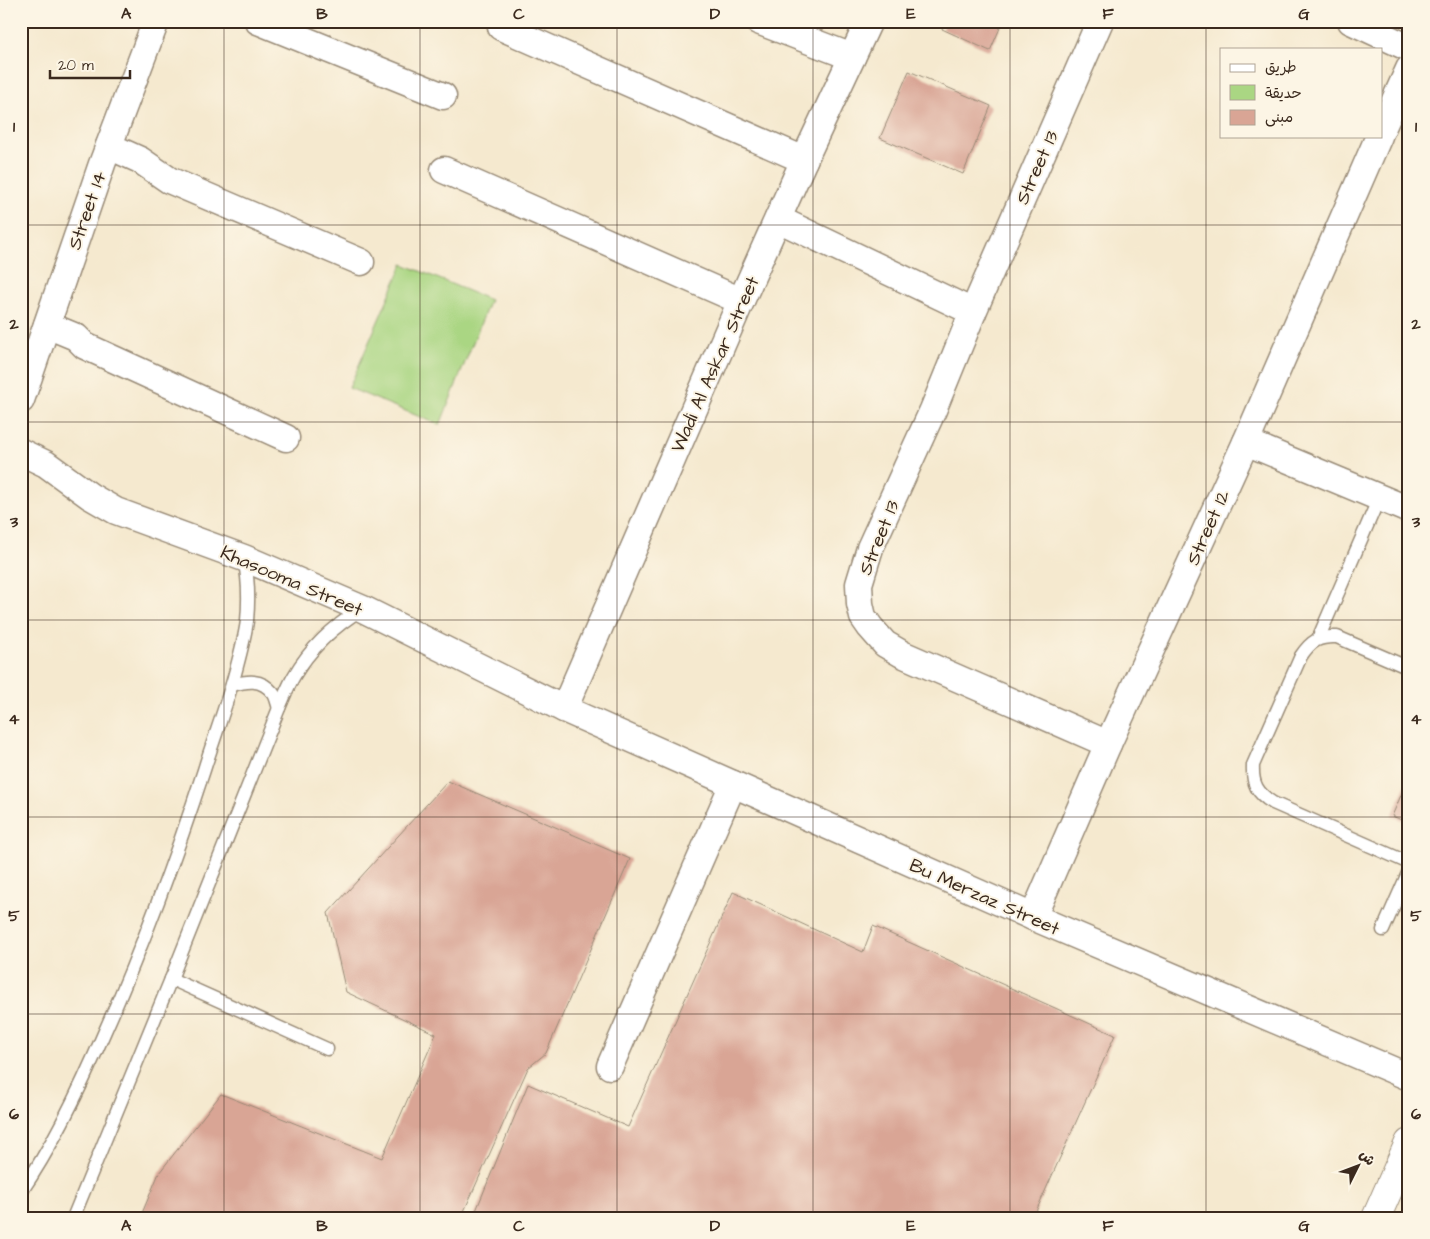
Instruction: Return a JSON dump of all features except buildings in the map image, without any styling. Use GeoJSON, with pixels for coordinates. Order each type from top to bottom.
{"type":"FeatureCollection","features":[{"type":"Feature","properties":{"kind":"main road"},"geometry":{"type":"LineString","coordinates":[[1376,1218],[1409,1143]]}},
{"type":"Feature","properties":{"kind":"street","name":"Street 14"},"geometry":{"type":"LineString","coordinates":[[21,400],[105,155],[156,21]]}},
{"type":"Feature","properties":{"kind":"street"},"geometry":{"type":"LineString","coordinates":[[258,21],[443,96]]}},
{"type":"Feature","properties":{"kind":"street"},"geometry":{"type":"LineString","coordinates":[[758,21],[852,57]]}},
{"type":"Feature","properties":{"kind":"street","name":"Wadi Al Askar Street"},"geometry":{"type":"LineString","coordinates":[[564,708],[741,301],[869,21]]}},
{"type":"Feature","properties":{"kind":"street","name":"Street 13"},"geometry":{"type":"LineString","coordinates":[[1100,21],[972,312],[933,410],[870,548],[859,584],[863,617],[885,644],[902,654],[1108,744]]}},
{"type":"Feature","properties":{"kind":"street"},"geometry":{"type":"LineString","coordinates":[[1351,21],[1409,48]]}},
{"type":"Feature","properties":{"kind":"street"},"geometry":{"type":"LineString","coordinates":[[501,28],[804,160]]}},
{"type":"Feature","properties":{"kind":"street"},"geometry":{"type":"LineString","coordinates":[[1382,130],[1409,69]]}},
{"type":"Feature","properties":{"kind":"street","name":"Street 12"},"geometry":{"type":"LineString","coordinates":[[1033,918],[1108,744],[1246,442],[1378,138]]}},
{"type":"Feature","properties":{"kind":"street"},"geometry":{"type":"LineString","coordinates":[[105,155],[135,175],[169,180],[361,262]]}},
{"type":"Feature","properties":{"kind":"street"},"geometry":{"type":"LineString","coordinates":[[444,170],[741,301]]}},
{"type":"Feature","properties":{"kind":"street"},"geometry":{"type":"LineString","coordinates":[[778,219],[972,312]]}},
{"type":"Feature","properties":{"kind":"street"},"geometry":{"type":"LineString","coordinates":[[45,333],[72,348],[85,346],[286,438]]}},
{"type":"Feature","properties":{"kind":"street"},"geometry":{"type":"LineString","coordinates":[[1246,442],[1409,510]]}},
{"type":"Feature","properties":{"kind":"street","name":"Khasooma Street"},"geometry":{"type":"LineString","coordinates":[[21,452],[46,464],[90,496],[116,511],[244,558],[363,608],[564,708]]}},
{"type":"Feature","properties":{"kind":"street","name":"Bu Merzaz Street"},"geometry":{"type":"LineString","coordinates":[[564,708],[1033,918],[1409,1077]]}},
{"type":"Feature","properties":{"kind":"street"},"geometry":{"type":"LineString","coordinates":[[610,1066],[733,784]]}},
{"type":"Feature","properties":{"kind":"lane"},"geometry":{"type":"LineString","coordinates":[[1318,640],[1379,498]]}},
{"type":"Feature","properties":{"kind":"lane"},"geometry":{"type":"LineString","coordinates":[[21,1192],[38,1168],[87,1072],[123,990],[187,823],[232,686],[242,645],[247,616],[248,578],[244,558]]}},
{"type":"Feature","properties":{"kind":"lane"},"geometry":{"type":"LineString","coordinates":[[73,1218],[279,708],[293,678],[316,645],[330,631],[363,608]]}},
{"type":"Feature","properties":{"kind":"lane"},"geometry":{"type":"LineString","coordinates":[[1409,668],[1338,637],[1327,636],[1308,646],[1301,656],[1253,765],[1252,776],[1256,788],[1263,797],[1274,804],[1409,863]]}},
{"type":"Feature","properties":{"kind":"lane"},"geometry":{"type":"LineString","coordinates":[[232,686],[246,681],[262,683],[274,693],[279,708]]}},
{"type":"Feature","properties":{"kind":"lane"},"geometry":{"type":"LineString","coordinates":[[1383,930],[1409,872]]}},
{"type":"Feature","properties":{"kind":"lane"},"geometry":{"type":"LineString","coordinates":[[171,979],[327,1049]]}},
{"type":"Feature","properties":{"kind":"green space"},"geometry":{"type":"Polygon","coordinates":[[[403,264],[490,300],[440,425],[349,388],[403,264]]]}}]}
